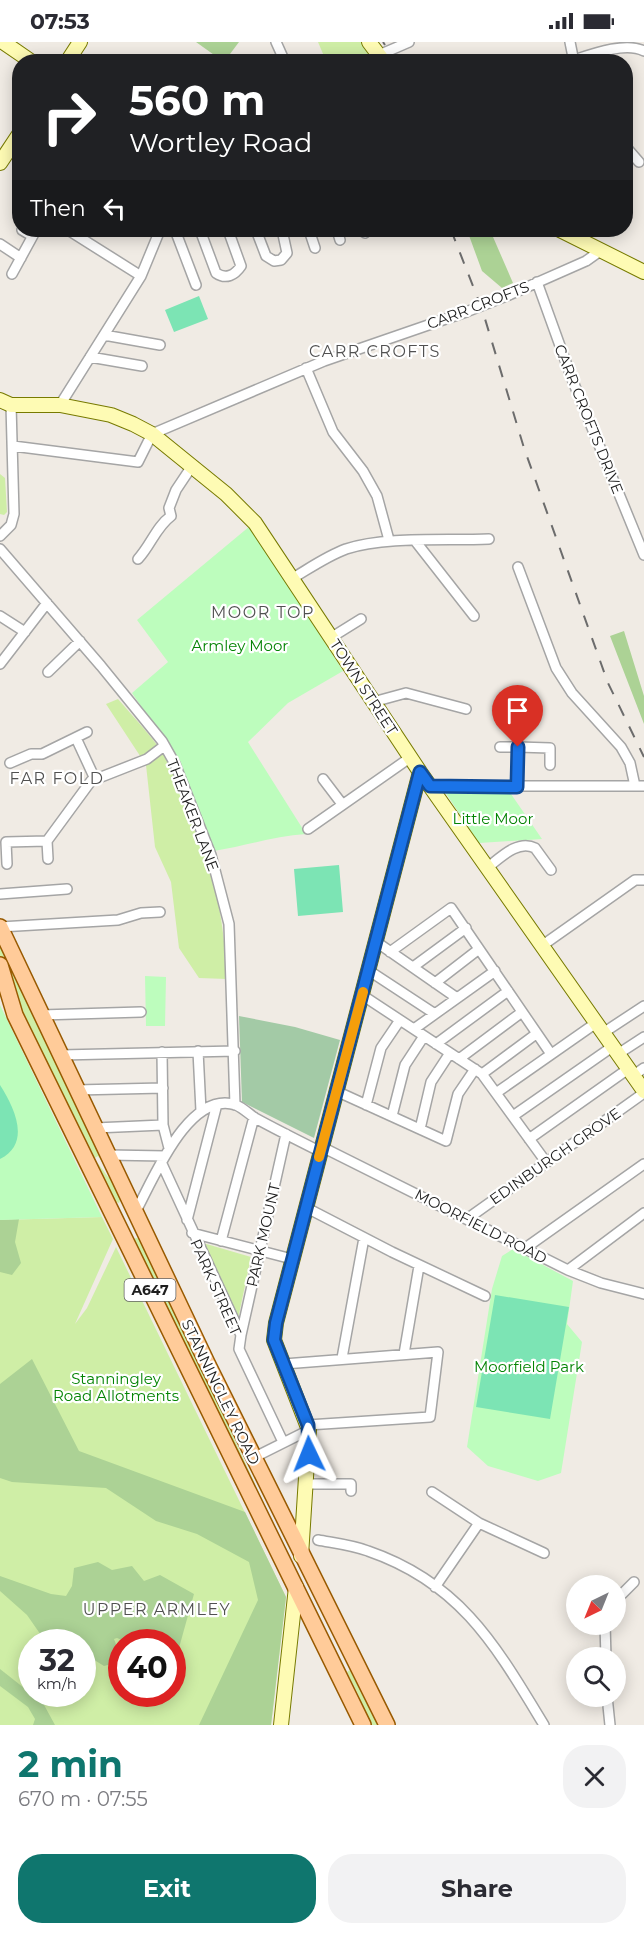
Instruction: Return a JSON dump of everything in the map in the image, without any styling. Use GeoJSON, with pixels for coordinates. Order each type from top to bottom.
{"type":"FeatureCollection","features":[{"type":"Feature","properties":{"kind":"main road","name":"STANNINGLEY ROAD"},"geometry":{"type":"LineString","coordinates":[[0,927],[253,1458],[387,1725]]}},
{"type":"Feature","properties":{"kind":"main road","name":"STANNINGLEY ROAD"},"geometry":{"type":"LineString","coordinates":[[0,965],[15,1015],[360,1720]]}},
{"type":"Feature","properties":{"kind":"main road","name":"A647"},"geometry":{"type":"LineString","coordinates":[[0,982],[15,1015]]}},
{"type":"Feature","properties":{"kind":"main road"},"geometry":{"type":"LineString","coordinates":[[115,1216],[123,1209],[137,1213],[132,1231],[122,1231]]}},
{"type":"Feature","properties":{"kind":"main road"},"geometry":{"type":"LineString","coordinates":[[285,1565],[289,1532]]}},
{"type":"Feature","properties":{"kind":"main road"},"geometry":{"type":"LineString","coordinates":[[301,1556],[310,1591],[304,1604]]}},
{"type":"Feature","properties":{"kind":"main road"},"geometry":{"type":"LineString","coordinates":[[354,1662],[344,1667],[343,1671],[357,1697],[360,1720]]}},
{"type":"Feature","properties":{"kind":"street"},"geometry":{"type":"LineString","coordinates":[[3,42],[20,54]]}},
{"type":"Feature","properties":{"kind":"street"},"geometry":{"type":"LineString","coordinates":[[369,42],[379,54]]}},
{"type":"Feature","properties":{"kind":"street"},"geometry":{"type":"LineString","coordinates":[[389,54],[409,42]]}},
{"type":"Feature","properties":{"kind":"street"},"geometry":{"type":"LineString","coordinates":[[592,54],[622,42],[638,45],[644,51]]}},
{"type":"Feature","properties":{"kind":"street"},"geometry":{"type":"LineString","coordinates":[[0,163],[12,146]]}},
{"type":"Feature","properties":{"kind":"street"},"geometry":{"type":"LineString","coordinates":[[633,155],[639,162]]}},
{"type":"Feature","properties":{"kind":"street"},"geometry":{"type":"LineString","coordinates":[[12,274],[32,237]]}},
{"type":"Feature","properties":{"kind":"street"},"geometry":{"type":"LineString","coordinates":[[79,237],[141,276]]}},
{"type":"Feature","properties":{"kind":"street"},"geometry":{"type":"LineString","coordinates":[[60,405],[141,276],[157,237]]}},
{"type":"Feature","properties":{"kind":"street"},"geometry":{"type":"LineString","coordinates":[[178,237],[196,285]]}},
{"type":"Feature","properties":{"kind":"street"},"geometry":{"type":"LineString","coordinates":[[203,237],[216,273],[221,277],[232,275],[241,266],[231,237]]}},
{"type":"Feature","properties":{"kind":"street"},"geometry":{"type":"LineString","coordinates":[[259,237],[266,256],[274,261],[285,257],[288,247],[284,237]]}},
{"type":"Feature","properties":{"kind":"street"},"geometry":{"type":"LineString","coordinates":[[311,237],[315,248]]}},
{"type":"Feature","properties":{"kind":"street"},"geometry":{"type":"LineString","coordinates":[[573,237],[644,271]]}},
{"type":"Feature","properties":{"kind":"street"},"geometry":{"type":"LineString","coordinates":[[0,244],[21,258]]}},
{"type":"Feature","properties":{"kind":"street","name":"CARR CROFTS"},"geometry":{"type":"LineString","coordinates":[[152,434],[306,368],[509,296],[586,261],[600,251]]}},
{"type":"Feature","properties":{"kind":"street","name":"CARR CROFTS DRIVE"},"geometry":{"type":"LineString","coordinates":[[537,282],[572,379],[644,555]]}},
{"type":"Feature","properties":{"kind":"street"},"geometry":{"type":"LineString","coordinates":[[104,335],[160,345]]}},
{"type":"Feature","properties":{"kind":"street"},"geometry":{"type":"LineString","coordinates":[[90,357],[142,366]]}},
{"type":"Feature","properties":{"kind":"street"},"geometry":{"type":"LineString","coordinates":[[306,368],[333,432],[363,471],[377,496],[389,540]]}},
{"type":"Feature","properties":{"kind":"street"},"geometry":{"type":"LineString","coordinates":[[0,536],[11,525],[14,514],[13,446],[6,403]]}},
{"type":"Feature","properties":{"kind":"street","name":"TOWN STREET"},"geometry":{"type":"LineString","coordinates":[[6,403],[60,405],[111,415],[152,434],[192,466],[255,523],[420,772],[599,1028],[615,1050],[635,1071],[644,1092]]}},
{"type":"Feature","properties":{"kind":"street"},"geometry":{"type":"LineString","coordinates":[[13,446],[138,462],[152,434]]}},
{"type":"Feature","properties":{"kind":"street"},"geometry":{"type":"LineString","coordinates":[[138,559],[151,546],[160,524],[171,516],[168,508],[192,466]]}},
{"type":"Feature","properties":{"kind":"street"},"geometry":{"type":"LineString","coordinates":[[293,578],[326,558],[348,549],[389,540],[416,542],[489,539]]}},
{"type":"Feature","properties":{"kind":"street"},"geometry":{"type":"LineString","coordinates":[[416,542],[474,616]]}},
{"type":"Feature","properties":{"kind":"street","name":"THEAKER LANE"},"geometry":{"type":"LineString","coordinates":[[0,549],[80,641],[164,746],[175,764],[211,855],[229,924],[235,1105]]}},
{"type":"Feature","properties":{"kind":"street"},"geometry":{"type":"LineString","coordinates":[[430,786],[639,786],[621,747],[561,678],[518,567]]}},
{"type":"Feature","properties":{"kind":"street"},"geometry":{"type":"LineString","coordinates":[[0,664],[47,603]]}},
{"type":"Feature","properties":{"kind":"street"},"geometry":{"type":"LineString","coordinates":[[0,616],[25,632]]}},
{"type":"Feature","properties":{"kind":"street"},"geometry":{"type":"LineString","coordinates":[[332,637],[361,619]]}},
{"type":"Feature","properties":{"kind":"street"},"geometry":{"type":"LineString","coordinates":[[48,672],[80,641]]}},
{"type":"Feature","properties":{"kind":"street"},"geometry":{"type":"LineString","coordinates":[[552,659],[564,655]]}},
{"type":"Feature","properties":{"kind":"street"},"geometry":{"type":"LineString","coordinates":[[373,702],[406,693],[466,709]]}},
{"type":"Feature","properties":{"kind":"street"},"geometry":{"type":"LineString","coordinates":[[10,763],[31,754],[42,754],[87,732]]}},
{"type":"Feature","properties":{"kind":"street"},"geometry":{"type":"LineString","coordinates":[[76,738],[95,778]]}},
{"type":"Feature","properties":{"kind":"street"},"geometry":{"type":"LineString","coordinates":[[48,859],[47,840],[83,789],[95,778],[147,759],[164,746]]}},
{"type":"Feature","properties":{"kind":"street"},"geometry":{"type":"LineString","coordinates":[[500,747],[550,748],[550,765]]}},
{"type":"Feature","properties":{"kind":"street"},"geometry":{"type":"LineString","coordinates":[[517,787],[518,747]]}},
{"type":"Feature","properties":{"kind":"street"},"geometry":{"type":"LineString","coordinates":[[308,829],[411,757]]}},
{"type":"Feature","properties":{"kind":"street"},"geometry":{"type":"LineString","coordinates":[[301,1556],[309,1428],[274,1340],[292,1259],[420,772]]}},
{"type":"Feature","properties":{"kind":"street"},"geometry":{"type":"LineString","coordinates":[[323,779],[342,804]]}},
{"type":"Feature","properties":{"kind":"street"},"geometry":{"type":"LineString","coordinates":[[7,864],[6,842],[47,840]]}},
{"type":"Feature","properties":{"kind":"street"},"geometry":{"type":"LineString","coordinates":[[487,868],[508,852],[524,845],[535,848],[552,870]]}},
{"type":"Feature","properties":{"kind":"street"},"geometry":{"type":"LineString","coordinates":[[543,945],[635,880],[644,880]]}},
{"type":"Feature","properties":{"kind":"street"},"geometry":{"type":"LineString","coordinates":[[0,894],[67,889]]}},
{"type":"Feature","properties":{"kind":"street"},"geometry":{"type":"LineString","coordinates":[[390,952],[451,908],[551,1054]]}},
{"type":"Feature","properties":{"kind":"street"},"geometry":{"type":"LineString","coordinates":[[0,927],[118,920],[141,913],[160,912]]}},
{"type":"Feature","properties":{"kind":"street"},"geometry":{"type":"LineString","coordinates":[[413,967],[466,928]]}},
{"type":"Feature","properties":{"kind":"street"},"geometry":{"type":"LineString","coordinates":[[375,941],[457,998]]}},
{"type":"Feature","properties":{"kind":"street"},"geometry":{"type":"LineString","coordinates":[[435,982],[479,949]]}},
{"type":"Feature","properties":{"kind":"street"},"geometry":{"type":"LineString","coordinates":[[368,970],[435,1014]]}},
{"type":"Feature","properties":{"kind":"street"},"geometry":{"type":"LineString","coordinates":[[414,1029],[495,970]]}},
{"type":"Feature","properties":{"kind":"street"},"geometry":{"type":"LineString","coordinates":[[436,1044],[508,991]]}},
{"type":"Feature","properties":{"kind":"street"},"geometry":{"type":"LineString","coordinates":[[362,995],[479,1072],[546,1162]]}},
{"type":"Feature","properties":{"kind":"street"},"geometry":{"type":"LineString","coordinates":[[496,1093],[551,1054],[644,1006]]}},
{"type":"Feature","properties":{"kind":"street"},"geometry":{"type":"LineString","coordinates":[[41,1015],[141,1012]]}},
{"type":"Feature","properties":{"kind":"street"},"geometry":{"type":"LineString","coordinates":[[459,1059],[522,1012]]}},
{"type":"Feature","properties":{"kind":"street"},"geometry":{"type":"LineString","coordinates":[[366,1105],[381,1048],[400,1020]]}},
{"type":"Feature","properties":{"kind":"street"},"geometry":{"type":"LineString","coordinates":[[336,1092],[446,1141],[459,1094],[479,1072],[536,1034]]}},
{"type":"Feature","properties":{"kind":"street"},"geometry":{"type":"LineString","coordinates":[[392,1116],[405,1065],[424,1036]]}},
{"type":"Feature","properties":{"kind":"street"},"geometry":{"type":"LineString","coordinates":[[513,1116],[615,1050],[644,1037]]}},
{"type":"Feature","properties":{"kind":"street"},"geometry":{"type":"LineString","coordinates":[[198,1051],[201,1111]]}},
{"type":"Feature","properties":{"kind":"street"},"geometry":{"type":"LineString","coordinates":[[61,1055],[235,1051]]}},
{"type":"Feature","properties":{"kind":"street","name":"PARK STREET"},"geometry":{"type":"LineString","coordinates":[[162,1052],[165,1156],[192,1233],[241,1335],[239,1349],[283,1442]]}},
{"type":"Feature","properties":{"kind":"street"},"geometry":{"type":"LineString","coordinates":[[420,1129],[431,1082],[450,1053]]}},
{"type":"Feature","properties":{"kind":"street"},"geometry":{"type":"LineString","coordinates":[[529,1139],[635,1071]]}},
{"type":"Feature","properties":{"kind":"street"},"geometry":{"type":"LineString","coordinates":[[76,1090],[163,1088]]}},
{"type":"Feature","properties":{"kind":"street","name":"EDINBURGH GROVE"},"geometry":{"type":"LineString","coordinates":[[467,1219],[644,1092]]}},
{"type":"Feature","properties":{"kind":"street"},"geometry":{"type":"LineString","coordinates":[[187,1220],[217,1104]]}},
{"type":"Feature","properties":{"kind":"street","name":"MOORFIELD ROAD"},"geometry":{"type":"LineString","coordinates":[[137,1213],[165,1156],[183,1128],[201,1111],[217,1104],[235,1105],[286,1134],[467,1219],[524,1250],[601,1283],[640,1293]]}},
{"type":"Feature","properties":{"kind":"street"},"geometry":{"type":"LineString","coordinates":[[221,1241],[254,1117]]}},
{"type":"Feature","properties":{"kind":"street"},"geometry":{"type":"LineString","coordinates":[[94,1128],[163,1125]]}},
{"type":"Feature","properties":{"kind":"street","name":"PARK MOUNT"},"geometry":{"type":"LineString","coordinates":[[241,1335],[286,1134]]}},
{"type":"Feature","properties":{"kind":"street"},"geometry":{"type":"LineString","coordinates":[[108,1155],[165,1156]]}},
{"type":"Feature","properties":{"kind":"street"},"geometry":{"type":"LineString","coordinates":[[524,1250],[644,1164]]}},
{"type":"Feature","properties":{"kind":"street"},"geometry":{"type":"LineString","coordinates":[[307,1208],[419,1266],[485,1296]]}},
{"type":"Feature","properties":{"kind":"street"},"geometry":{"type":"LineString","coordinates":[[568,1270],[644,1213]]}},
{"type":"Feature","properties":{"kind":"street"},"geometry":{"type":"LineString","coordinates":[[192,1233],[292,1259]]}},
{"type":"Feature","properties":{"kind":"street"},"geometry":{"type":"LineString","coordinates":[[342,1358],[364,1238]]}},
{"type":"Feature","properties":{"kind":"street"},"geometry":{"type":"LineString","coordinates":[[404,1354],[419,1266]]}},
{"type":"Feature","properties":{"kind":"street"},"geometry":{"type":"LineString","coordinates":[[640,1293],[644,1285]]}},
{"type":"Feature","properties":{"kind":"street"},"geometry":{"type":"LineString","coordinates":[[253,1458],[309,1428],[430,1417],[438,1353],[342,1358],[284,1364]]}},
{"type":"Feature","properties":{"kind":"street"},"geometry":{"type":"LineString","coordinates":[[307,1484],[351,1484],[351,1491]]}},
{"type":"Feature","properties":{"kind":"street"},"geometry":{"type":"LineString","coordinates":[[432,1492],[479,1523],[543,1553]]}},
{"type":"Feature","properties":{"kind":"street"},"geometry":{"type":"LineString","coordinates":[[289,1532],[300,1526],[304,1520]]}},
{"type":"Feature","properties":{"kind":"street"},"geometry":{"type":"LineString","coordinates":[[435,1587],[479,1523]]}},
{"type":"Feature","properties":{"kind":"street"},"geometry":{"type":"LineString","coordinates":[[318,1540],[366,1550],[402,1566],[456,1601],[487,1635],[544,1725]]}},
{"type":"Feature","properties":{"kind":"street"},"geometry":{"type":"LineString","coordinates":[[626,1590],[634,1582]]}},
{"type":"Feature","properties":{"kind":"street"},"geometry":{"type":"LineString","coordinates":[[281,1725],[296,1587]]}},
{"type":"Feature","properties":{"kind":"street"},"geometry":{"type":"LineString","coordinates":[[292,1630],[304,1604]]}},
{"type":"Feature","properties":{"kind":"street"},"geometry":{"type":"LineString","coordinates":[[608,1707],[610,1725]]}},
{"type":"Feature","properties":{"kind":"green space"},"geometry":{"type":"Polygon","coordinates":[[[196,42],[239,42],[230,54],[213,54],[196,42]]]}},
{"type":"Feature","properties":{"kind":"green space"},"geometry":{"type":"Polygon","coordinates":[[[318,42],[369,42],[378,54],[323,54],[318,42]]]}},
{"type":"Feature","properties":{"kind":"green space"},"geometry":{"type":"Polygon","coordinates":[[[470,237],[493,237],[513,283],[502,288],[482,271],[470,237]]]}},
{"type":"Feature","properties":{"kind":"green space"},"geometry":{"type":"Polygon","coordinates":[[[199,296],[208,319],[174,332],[165,310],[199,296]]]}},
{"type":"Feature","properties":{"kind":"green space"},"geometry":{"type":"Polygon","coordinates":[[[0,474],[5,478],[7,512],[4,515],[0,514],[0,474]]]}},
{"type":"Feature","properties":{"kind":"green space","name":"Armley Moor"},"geometry":{"type":"Polygon","coordinates":[[[250,526],[343,671],[288,703],[248,742],[306,834],[214,851],[179,762],[132,693],[168,662],[137,620],[250,526]]]}},
{"type":"Feature","properties":{"kind":"green space"},"geometry":{"type":"Polygon","coordinates":[[[624,631],[644,696],[644,724],[610,636],[624,631]]]}},
{"type":"Feature","properties":{"kind":"green space"},"geometry":{"type":"Polygon","coordinates":[[[118,699],[164,754],[193,814],[203,840],[217,896],[227,979],[199,978],[179,948],[171,882],[155,847],[146,765],[106,704],[118,699]]]}},
{"type":"Feature","properties":{"kind":"green space","name":"Little Moor"},"geometry":{"type":"Polygon","coordinates":[[[445,792],[511,794],[542,839],[479,843],[445,792]]]}},
{"type":"Feature","properties":{"kind":"green space"},"geometry":{"type":"Polygon","coordinates":[[[339,865],[343,912],[298,916],[294,869],[339,865]]]}},
{"type":"Feature","properties":{"kind":"green space"},"geometry":{"type":"Polygon","coordinates":[[[0,941],[107,1169],[98,1156],[95,1158],[25,1019],[0,961],[0,941]]]}},
{"type":"Feature","properties":{"kind":"green space"},"geometry":{"type":"Polygon","coordinates":[[[145,976],[166,977],[165,1026],[146,1026],[145,976]]]}},
{"type":"Feature","properties":{"kind":"green space"},"geometry":{"type":"Polygon","coordinates":[[[0,1005],[102,1217],[0,1220],[0,1005]]]}},
{"type":"Feature","properties":{"kind":"green space"},"geometry":{"type":"Polygon","coordinates":[[[239,1016],[295,1027],[340,1040],[314,1138],[242,1102],[239,1016]]]}},
{"type":"Feature","properties":{"kind":"green space"},"geometry":{"type":"Polygon","coordinates":[[[0,1085],[15,1114],[18,1134],[10,1152],[0,1159],[0,1085]]]}},
{"type":"Feature","properties":{"kind":"green space"},"geometry":{"type":"Polygon","coordinates":[[[97,1162],[108,1177],[111,1176],[121,1198],[119,1203],[113,1201],[97,1162]]]}},
{"type":"Feature","properties":{"kind":"green space","name":"Stanningley Road Allotments"},"geometry":{"type":"Polygon","coordinates":[[[102,1217],[113,1239],[75,1324],[87,1308],[116,1247],[286,1597],[271,1725],[0,1725],[0,1220],[102,1217]]]}},
{"type":"Feature","properties":{"kind":"green space"},"geometry":{"type":"Polygon","coordinates":[[[19,1219],[15,1242],[21,1263],[12,1275],[0,1272],[0,1220],[19,1219]]]}},
{"type":"Feature","properties":{"kind":"green space"},"geometry":{"type":"Polygon","coordinates":[[[142,1239],[268,1512],[266,1518],[133,1240],[142,1239]]]}},
{"type":"Feature","properties":{"kind":"green space"},"geometry":{"type":"Polygon","coordinates":[[[203,1243],[251,1257],[238,1319],[203,1243]]]}},
{"type":"Feature","properties":{"kind":"green space","name":"Moorfield Park"},"geometry":{"type":"Polygon","coordinates":[[[513,1249],[573,1281],[567,1324],[582,1342],[561,1473],[538,1481],[488,1466],[467,1447],[492,1289],[502,1256],[513,1249]]]}},
{"type":"Feature","properties":{"kind":"green space"},"geometry":{"type":"Polygon","coordinates":[[[495,1295],[569,1307],[550,1419],[476,1407],[495,1295]]]}},
{"type":"Feature","properties":{"kind":"green space"},"geometry":{"type":"Polygon","coordinates":[[[32,1359],[79,1451],[245,1512],[286,1597],[271,1725],[199,1725],[258,1600],[249,1562],[197,1534],[156,1521],[106,1488],[12,1482],[0,1478],[0,1384],[32,1359]]]}},
{"type":"Feature","properties":{"kind":"green space"},"geometry":{"type":"Polygon","coordinates":[[[98,1562],[112,1570],[132,1566],[144,1581],[160,1575],[194,1594],[184,1629],[108,1629],[108,1665],[104,1666],[96,1661],[96,1629],[37,1629],[27,1615],[0,1591],[0,1576],[51,1594],[66,1596],[72,1586],[74,1568],[98,1562]]]}},
{"type":"Feature","properties":{"kind":"green space"},"geometry":{"type":"Polygon","coordinates":[[[0,1669],[18,1683],[18,1700],[0,1686],[0,1669]]]}},
{"type":"Feature","properties":{"kind":"green space"},"geometry":{"type":"Polygon","coordinates":[[[350,1670],[378,1725],[367,1725],[359,1696],[347,1672],[350,1670]]]}},
{"type":"Feature","properties":{"kind":"green space"},"geometry":{"type":"Polygon","coordinates":[[[28,1707],[45,1707],[55,1725],[33,1725],[35,1719],[28,1707]]]}},
{"type":"Feature","properties":{"kind":"railway"},"geometry":{"type":"LineString","coordinates":[[454,237],[482,309],[524,448],[608,683],[644,757]]}},
{"type":"Feature","properties":{"kind":"slow traffic"},"geometry":{"type":"LineString","coordinates":[[319,1157],[363,992]]}},
{"type":"Feature","properties":{"kind":"district","name":"CARR CROFTS"},"geometry":{"type":"Point","coordinates":[375,351]}},
{"type":"Feature","properties":{"kind":"district","name":"MOOR TOP"},"geometry":{"type":"Point","coordinates":[263,612]}},
{"type":"Feature","properties":{"kind":"district","name":"FAR FOLD"},"geometry":{"type":"Point","coordinates":[57,778]}},
{"type":"Feature","properties":{"kind":"district","name":"UPPER ARMLEY"},"geometry":{"type":"Point","coordinates":[157,1609]}},
{"type":"Feature","properties":{"kind":"route"},"geometry":{"type":"LineString","coordinates":[[309,1454],[308,1425],[274,1340],[276,1323],[420,772],[430,786],[517,787],[518,747]]}}]}
